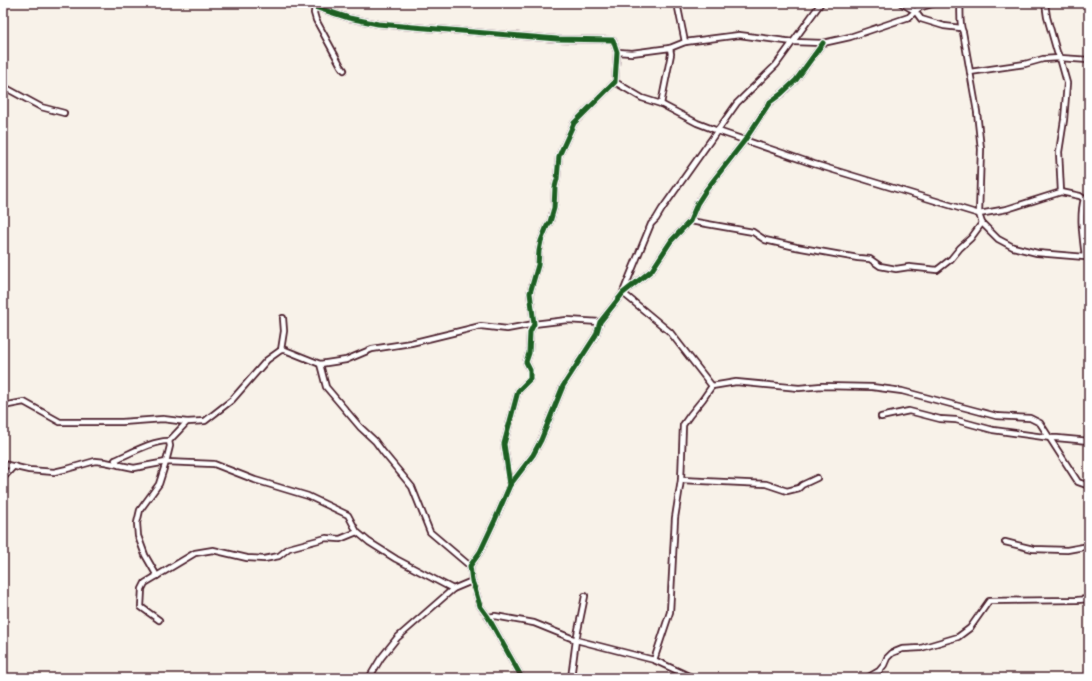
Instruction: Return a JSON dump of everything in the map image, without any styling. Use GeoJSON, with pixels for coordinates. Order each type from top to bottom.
{"type":"FeatureCollection","features":[{"type":"Feature","properties":{"kind":"street"},"geometry":{"type":"LineString","coordinates":[[677,3],[685,42]]}},
{"type":"Feature","properties":{"kind":"street"},"geometry":{"type":"LineString","coordinates":[[623,294],[651,224],[737,103],[776,65],[821,3]]}},
{"type":"Feature","properties":{"kind":"street"},"geometry":{"type":"LineString","coordinates":[[901,3],[915,11],[922,19],[944,26],[961,28]]}},
{"type":"Feature","properties":{"kind":"street"},"geometry":{"type":"LineString","coordinates":[[617,52],[632,53],[670,48],[685,42],[739,35],[793,42],[823,43],[850,37],[910,17],[919,8],[935,3]]}},
{"type":"Feature","properties":{"kind":"street"},"geometry":{"type":"LineString","coordinates":[[615,82],[642,98],[661,104],[697,123],[718,131],[814,164],[979,214],[1007,209],[1062,192],[1080,196],[1086,199],[1082,220],[1085,257],[1037,253],[1013,247],[998,239],[982,223],[979,214],[981,149],[977,112],[963,32],[961,28],[960,3]]}},
{"type":"Feature","properties":{"kind":"street"},"geometry":{"type":"LineString","coordinates":[[1045,3],[1056,52],[1060,58],[1067,83],[1064,120],[1059,152],[1062,192]]}},
{"type":"Feature","properties":{"kind":"street"},"geometry":{"type":"LineString","coordinates":[[344,70],[316,20],[314,5],[348,18],[378,24],[557,39],[613,40],[617,52],[615,82],[574,123],[559,156],[554,208],[538,251],[537,273],[530,293],[534,324],[530,332],[529,353],[526,362],[530,370],[530,379],[518,392],[504,444],[510,485]]}},
{"type":"Feature","properties":{"kind":"street"},"geometry":{"type":"LineString","coordinates":[[470,566],[480,552],[510,485],[538,446],[563,386],[596,335],[600,322],[623,294],[652,270],[671,241],[690,221],[700,199],[745,140],[770,102],[796,80],[823,43]]}},
{"type":"Feature","properties":{"kind":"street"},"geometry":{"type":"LineString","coordinates":[[661,104],[671,54],[670,48]]}},
{"type":"Feature","properties":{"kind":"street"},"geometry":{"type":"LineString","coordinates":[[970,72],[1025,64],[1044,59],[1060,58],[1089,60]]}},
{"type":"Feature","properties":{"kind":"street"},"geometry":{"type":"LineString","coordinates":[[3,85],[41,107],[64,113]]}},
{"type":"Feature","properties":{"kind":"street"},"geometry":{"type":"LineString","coordinates":[[690,221],[753,232],[765,240],[796,247],[870,259],[880,266],[896,269],[909,267],[937,270],[951,259],[982,223]]}},
{"type":"Feature","properties":{"kind":"street"},"geometry":{"type":"LineString","coordinates":[[623,294],[670,332],[712,386]]}},
{"type":"Feature","properties":{"kind":"street"},"geometry":{"type":"LineString","coordinates":[[281,350],[284,331],[283,318]]}},
{"type":"Feature","properties":{"kind":"street"},"geometry":{"type":"LineString","coordinates":[[3,406],[24,402],[60,422],[122,422],[163,419],[187,422],[205,421],[232,400],[267,360],[281,350],[285,350],[320,364],[346,360],[372,349],[411,343],[481,326],[507,329],[567,320],[600,322]]}},
{"type":"Feature","properties":{"kind":"street"},"geometry":{"type":"LineString","coordinates":[[320,364],[326,387],[360,427],[376,441],[383,452],[412,487],[430,532],[470,566],[472,582],[480,606],[522,678]]}},
{"type":"Feature","properties":{"kind":"street"},"geometry":{"type":"LineString","coordinates":[[654,660],[670,612],[675,518],[681,480],[683,425],[712,386],[736,382],[799,388],[822,386],[872,387],[902,392],[996,416],[1030,418],[1040,423],[1078,482],[1089,486]]}},
{"type":"Feature","properties":{"kind":"street"},"geometry":{"type":"LineString","coordinates":[[881,417],[909,411],[940,419],[956,420],[993,430],[1051,438],[1089,441]]}},
{"type":"Feature","properties":{"kind":"street"},"geometry":{"type":"LineString","coordinates":[[156,576],[145,556],[138,536],[137,523],[140,510],[159,484],[170,446],[169,442],[187,422]]}},
{"type":"Feature","properties":{"kind":"street"},"geometry":{"type":"LineString","coordinates":[[119,466],[115,460],[164,441],[169,442]]}},
{"type":"Feature","properties":{"kind":"street"},"geometry":{"type":"LineString","coordinates":[[3,464],[36,471],[54,472],[67,470],[96,461],[134,468],[166,462],[214,464],[255,480],[308,496],[348,515],[357,532],[368,542],[396,559],[453,589]]}},
{"type":"Feature","properties":{"kind":"street"},"geometry":{"type":"LineString","coordinates":[[3,478],[14,466]]}},
{"type":"Feature","properties":{"kind":"street"},"geometry":{"type":"LineString","coordinates":[[681,480],[766,484],[787,491],[799,488],[817,478]]}},
{"type":"Feature","properties":{"kind":"street"},"geometry":{"type":"LineString","coordinates":[[159,620],[141,607],[142,589],[145,584],[156,576],[195,553],[213,550],[247,558],[264,559],[279,556],[289,548],[326,538],[340,539],[357,532]]}},
{"type":"Feature","properties":{"kind":"street"},"geometry":{"type":"LineString","coordinates":[[1005,542],[1033,549],[1067,550],[1089,546]]}},
{"type":"Feature","properties":{"kind":"street"},"geometry":{"type":"LineString","coordinates":[[369,678],[381,658],[397,638],[453,589],[472,582]]}},
{"type":"Feature","properties":{"kind":"street"},"geometry":{"type":"LineString","coordinates":[[571,678],[576,640],[585,596]]}},
{"type":"Feature","properties":{"kind":"street"},"geometry":{"type":"LineString","coordinates":[[868,678],[879,671],[892,653],[902,649],[921,648],[958,637],[970,628],[989,601],[1089,599]]}},
{"type":"Feature","properties":{"kind":"street"},"geometry":{"type":"LineString","coordinates":[[488,618],[495,616],[534,623],[576,640],[654,660],[693,678]]}},
{"type":"Feature","properties":{"kind":"cycle path"},"geometry":{"type":"LineString","coordinates":[[312,3],[315,7],[349,18],[378,24],[557,39],[613,40],[617,52],[615,82],[574,123],[559,156],[554,208],[550,222],[541,241],[538,265],[530,293],[534,324],[530,332],[529,353],[526,362],[530,370],[530,379],[518,391],[504,444],[510,485]]}},
{"type":"Feature","properties":{"kind":"cycle path"},"geometry":{"type":"LineString","coordinates":[[522,678],[488,617],[480,606],[472,581],[470,566],[480,552],[510,485],[533,455],[541,440],[563,386],[596,335],[600,322],[623,293],[652,270],[671,241],[690,221],[697,204],[706,190],[745,140],[770,102],[796,80],[823,43]]}}]}
